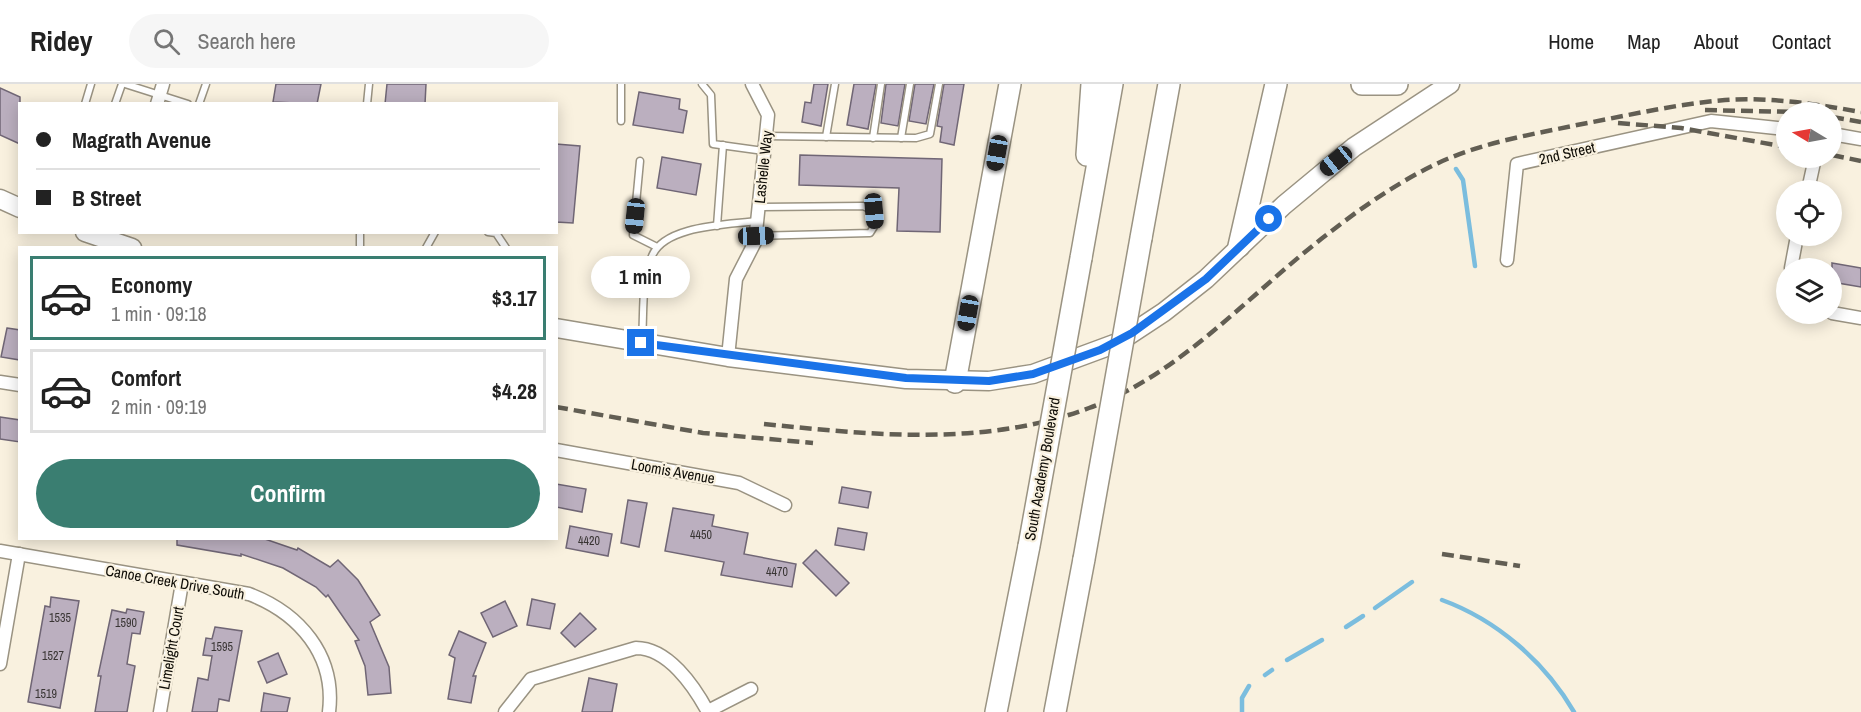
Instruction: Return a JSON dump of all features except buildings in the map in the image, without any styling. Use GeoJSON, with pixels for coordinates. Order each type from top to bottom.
{"type":"FeatureCollection","features":[{"type":"Feature","properties":{"kind":"highway"},"geometry":{"type":"LineString","coordinates":[[955,382],[1010,84]]}},
{"type":"Feature","properties":{"kind":"highway"},"geometry":{"type":"LineString","coordinates":[[1081,258],[1092,84]]}},
{"type":"Feature","properties":{"kind":"highway","name":"South Academy Boulevard"},"geometry":{"type":"LineString","coordinates":[[996,712],[1029,546],[1112,84]]}},
{"type":"Feature","properties":{"kind":"highway"},"geometry":{"type":"LineString","coordinates":[[1055,712],[1168,84]]}},
{"type":"Feature","properties":{"kind":"highway"},"geometry":{"type":"LineString","coordinates":[[1239,246],[1276,84]]}},
{"type":"Feature","properties":{"kind":"highway"},"geometry":{"type":"LineString","coordinates":[[1362,84],[1397,84]]}},
{"type":"Feature","properties":{"kind":"highway"},"geometry":{"type":"LineString","coordinates":[[987,712],[1006,655]]}},
{"type":"Feature","properties":{"kind":"main road"},"geometry":{"type":"LineString","coordinates":[[558,328],[728,357],[906,378],[955,382],[989,381],[1033,374],[1117,343],[1164,312],[1206,279],[1239,246],[1354,147],[1450,84]]}},
{"type":"Feature","properties":{"kind":"main road"},"geometry":{"type":"LineString","coordinates":[[0,199],[18,207]]}},
{"type":"Feature","properties":{"kind":"main road"},"geometry":{"type":"LineString","coordinates":[[96,234],[112,237],[128,246]]}},
{"type":"Feature","properties":{"kind":"street","name":"Lashelle Way"},"geometry":{"type":"LineString","coordinates":[[728,357],[736,279],[756,236],[768,115],[752,84]]}},
{"type":"Feature","properties":{"kind":"street","name":"2nd Street"},"geometry":{"type":"LineString","coordinates":[[1507,260],[1517,164],[1711,121],[1776,128]]}},
{"type":"Feature","properties":{"kind":"street"},"geometry":{"type":"LineString","coordinates":[[1842,136],[1861,139]]}},
{"type":"Feature","properties":{"kind":"street"},"geometry":{"type":"LineString","coordinates":[[1842,315],[1861,318]]}},
{"type":"Feature","properties":{"kind":"street"},"geometry":{"type":"LineString","coordinates":[[0,381],[18,385]]}},
{"type":"Feature","properties":{"kind":"street","name":"Loomis Avenue"},"geometry":{"type":"LineString","coordinates":[[558,450],[739,483],[785,505]]}},
{"type":"Feature","properties":{"kind":"street","name":"Canoe Creek Drive South"},"geometry":{"type":"LineString","coordinates":[[0,551],[249,594],[267,601],[306,630],[325,666],[330,687],[329,712]]}},
{"type":"Feature","properties":{"kind":"street"},"geometry":{"type":"LineString","coordinates":[[0,664],[19,554]]}},
{"type":"Feature","properties":{"kind":"street","name":"Limelight Court"},"geometry":{"type":"LineString","coordinates":[[160,712],[182,583]]}},
{"type":"Feature","properties":{"kind":"street"},"geometry":{"type":"LineString","coordinates":[[505,712],[531,680],[636,648],[649,648],[665,657],[708,712],[751,689]]}},
{"type":"Feature","properties":{"kind":"lane"},"geometry":{"type":"LineString","coordinates":[[85,102],[91,84]]}},
{"type":"Feature","properties":{"kind":"lane"},"geometry":{"type":"LineString","coordinates":[[117,102],[124,84],[182,102]]}},
{"type":"Feature","properties":{"kind":"lane"},"geometry":{"type":"LineString","coordinates":[[200,102],[206,84]]}},
{"type":"Feature","properties":{"kind":"lane"},"geometry":{"type":"LineString","coordinates":[[367,102],[369,84]]}},
{"type":"Feature","properties":{"kind":"lane"},"geometry":{"type":"LineString","coordinates":[[621,84],[621,121]]}},
{"type":"Feature","properties":{"kind":"lane"},"geometry":{"type":"LineString","coordinates":[[702,84],[711,95],[713,144],[764,151]]}},
{"type":"Feature","properties":{"kind":"lane"},"geometry":{"type":"LineString","coordinates":[[826,137],[835,84]]}},
{"type":"Feature","properties":{"kind":"lane"},"geometry":{"type":"LineString","coordinates":[[873,138],[881,84]]}},
{"type":"Feature","properties":{"kind":"lane"},"geometry":{"type":"LineString","coordinates":[[900,138],[910,84]]}},
{"type":"Feature","properties":{"kind":"lane"},"geometry":{"type":"LineString","coordinates":[[766,136],[916,138],[930,134],[939,84]]}},
{"type":"Feature","properties":{"kind":"lane"},"geometry":{"type":"LineString","coordinates":[[717,226],[723,145]]}},
{"type":"Feature","properties":{"kind":"lane"},"geometry":{"type":"LineString","coordinates":[[640,161],[633,235],[657,247]]}},
{"type":"Feature","properties":{"kind":"lane"},"geometry":{"type":"LineString","coordinates":[[756,236],[870,233],[875,225],[874,211],[862,206],[759,207]]}},
{"type":"Feature","properties":{"kind":"lane"},"geometry":{"type":"LineString","coordinates":[[641,343],[648,267],[657,247],[684,232],[757,221]]}},
{"type":"Feature","properties":{"kind":"waterway"},"geometry":{"type":"LineString","coordinates":[[1456,169],[1463,180],[1475,266]]}},
{"type":"Feature","properties":{"kind":"waterway"},"geometry":{"type":"LineString","coordinates":[[1375,608],[1412,582]]}},
{"type":"Feature","properties":{"kind":"waterway"},"geometry":{"type":"LineString","coordinates":[[1442,600],[1482,619],[1518,645],[1549,676],[1574,712]]}},
{"type":"Feature","properties":{"kind":"waterway"},"geometry":{"type":"LineString","coordinates":[[1346,627],[1363,616]]}},
{"type":"Feature","properties":{"kind":"waterway"},"geometry":{"type":"LineString","coordinates":[[1287,660],[1322,640]]}},
{"type":"Feature","properties":{"kind":"waterway"},"geometry":{"type":"LineString","coordinates":[[1265,675],[1272,670]]}},
{"type":"Feature","properties":{"kind":"waterway"},"geometry":{"type":"LineString","coordinates":[[1242,712],[1242,698],[1249,686]]}},
{"type":"Feature","properties":{"kind":"railway"},"geometry":{"type":"LineString","coordinates":[[764,424],[846,432],[928,435],[1010,428],[1050,420],[1089,408],[1155,375],[1215,330],[1300,256],[1354,214],[1406,180],[1451,157],[1523,136],[1706,102],[1742,99],[1776,100],[1861,112]]}},
{"type":"Feature","properties":{"kind":"railway"},"geometry":{"type":"LineString","coordinates":[[1705,110],[1776,112]]}},
{"type":"Feature","properties":{"kind":"railway"},"geometry":{"type":"LineString","coordinates":[[1842,119],[1861,122]]}},
{"type":"Feature","properties":{"kind":"railway"},"geometry":{"type":"LineString","coordinates":[[1618,123],[1681,128],[1776,145]]}},
{"type":"Feature","properties":{"kind":"railway"},"geometry":{"type":"LineString","coordinates":[[1842,157],[1861,161]]}},
{"type":"Feature","properties":{"kind":"railway"},"geometry":{"type":"LineString","coordinates":[[558,407],[703,433],[813,443]]}},
{"type":"Feature","properties":{"kind":"railway"},"geometry":{"type":"LineString","coordinates":[[1442,554],[1520,566]]}},
{"type":"Feature","properties":{"kind":"route"},"geometry":{"type":"LineString","coordinates":[[641,343],[728,357],[955,382],[989,381],[1033,374],[1117,343],[1164,312],[1206,279],[1269,219]]}}]}
